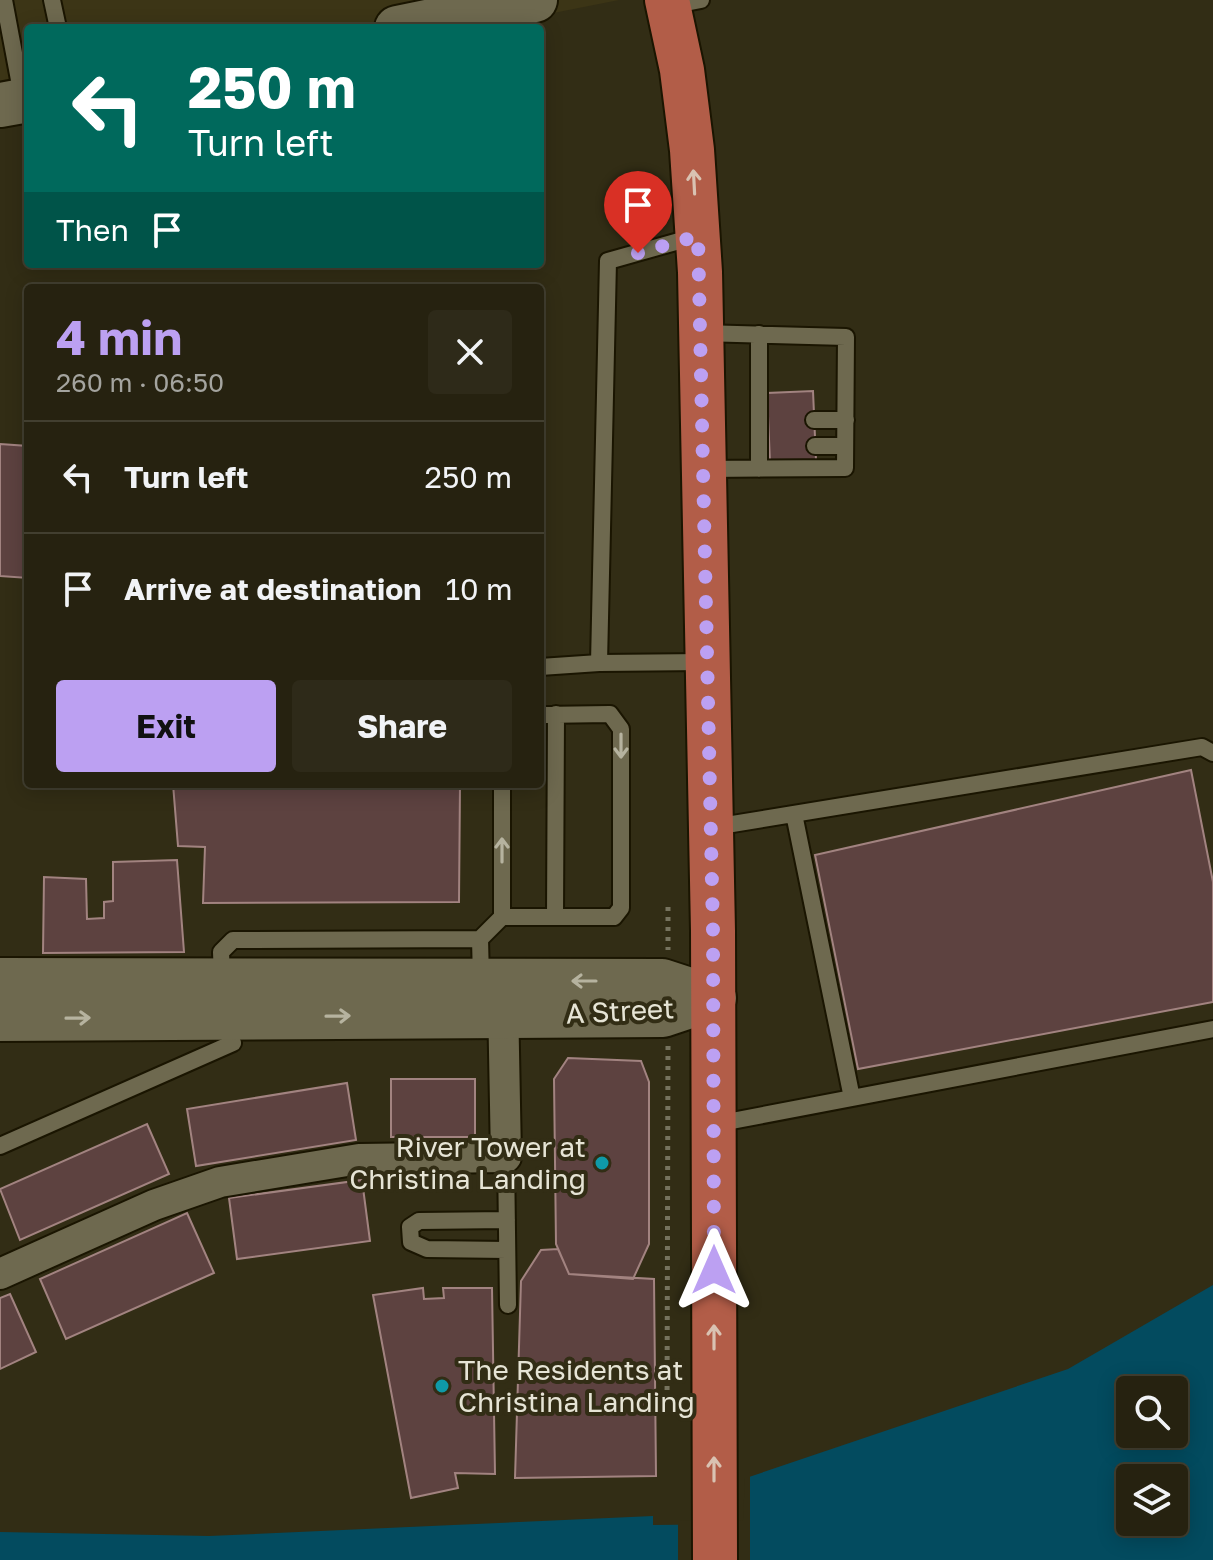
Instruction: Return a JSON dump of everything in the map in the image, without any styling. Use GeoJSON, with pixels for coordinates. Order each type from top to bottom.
{"type":"FeatureCollection","features":[{"type":"Feature","properties":{"kind":"main road"},"geometry":{"type":"LineString","coordinates":[[678,2],[698,236],[701,333],[714,1125],[698,1415],[715,1560]]}},
{"type":"Feature","properties":{"kind":"street"},"geometry":{"type":"LineString","coordinates":[[417,24],[535,0]]}},
{"type":"Feature","properties":{"kind":"street"},"geometry":{"type":"LineString","coordinates":[[0,1274],[154,1205],[220,1182],[359,1159],[506,1157],[491,978]]}},
{"type":"Feature","properties":{"kind":"street","name":"A Street"},"geometry":{"type":"LineString","coordinates":[[0,980],[491,978],[662,981],[714,998]]}},
{"type":"Feature","properties":{"kind":"street","name":"A Street"},"geometry":{"type":"LineString","coordinates":[[0,1019],[491,978],[663,1015],[714,998]]}},
{"type":"Feature","properties":{"kind":"lane"},"geometry":{"type":"LineString","coordinates":[[4,0],[17,102]]}},
{"type":"Feature","properties":{"kind":"lane"},"geometry":{"type":"LineString","coordinates":[[52,0],[57,24]]}},
{"type":"Feature","properties":{"kind":"lane"},"geometry":{"type":"LineString","coordinates":[[599,663],[608,261],[698,236]]}},
{"type":"Feature","properties":{"kind":"lane"},"geometry":{"type":"LineString","coordinates":[[701,333],[846,337],[845,468],[703,469]]}},
{"type":"Feature","properties":{"kind":"lane"},"geometry":{"type":"LineString","coordinates":[[759,334],[764,421],[764,446],[759,469]]}},
{"type":"Feature","properties":{"kind":"lane"},"geometry":{"type":"LineString","coordinates":[[814,420],[846,420]]}},
{"type":"Feature","properties":{"kind":"lane"},"geometry":{"type":"LineString","coordinates":[[815,446],[845,446]]}},
{"type":"Feature","properties":{"kind":"lane"},"geometry":{"type":"LineString","coordinates":[[544,667],[707,662]]}},
{"type":"Feature","properties":{"kind":"lane"},"geometry":{"type":"LineString","coordinates":[[502,917],[614,917],[621,908],[621,729],[610,714],[548,714],[555,916]]}},
{"type":"Feature","properties":{"kind":"lane"},"geometry":{"type":"LineString","coordinates":[[710,828],[1202,747],[1213,753]]}},
{"type":"Feature","properties":{"kind":"lane"},"geometry":{"type":"LineString","coordinates":[[491,978],[502,917],[502,788]]}},
{"type":"Feature","properties":{"kind":"lane"},"geometry":{"type":"LineString","coordinates":[[794,814],[852,1098]]}},
{"type":"Feature","properties":{"kind":"lane"},"geometry":{"type":"LineString","coordinates":[[714,1125],[1213,1029]]}},
{"type":"Feature","properties":{"kind":"lane"},"geometry":{"type":"LineString","coordinates":[[0,1146],[233,1043]]}},
{"type":"Feature","properties":{"kind":"lane"},"geometry":{"type":"LineString","coordinates":[[506,1157],[508,1305]]}},
{"type":"Feature","properties":{"kind":"lane"},"geometry":{"type":"LineString","coordinates":[[507,1220],[419,1221],[410,1227],[409,1234],[411,1242],[427,1249],[507,1250]]}},
{"type":"Feature","properties":{"kind":"path"},"geometry":{"type":"LineString","coordinates":[[663,1015],[662,1035],[668,1044],[667,1410],[698,1415]]}},
{"type":"Feature","properties":{"kind":"shaded area"},"geometry":{"type":"Polygon","coordinates":[[[0,0],[619,0],[498,24],[24,24],[24,116],[0,121],[0,0]]]}},
{"type":"Feature","properties":{"kind":"water"},"geometry":{"type":"Polygon","coordinates":[[[1213,1285],[1213,1560],[0,1560],[0,1532],[209,1536],[653,1516],[653,1525],[747,1524],[749,1477],[1068,1369],[1213,1285]]]}},
{"type":"Feature","properties":{"kind":"pier"},"geometry":{"type":"Polygon","coordinates":[[[750,1472],[750,1560],[678,1560],[678,1521],[743,1520],[745,1477],[750,1472]]]}},
{"type":"Feature","properties":{"kind":"building"},"geometry":{"type":"Polygon","coordinates":[[[813,391],[816,460],[770,462],[767,393],[813,391]]]}},
{"type":"Feature","properties":{"kind":"building"},"geometry":{"type":"Polygon","coordinates":[[[0,444],[24,446],[24,578],[0,576],[0,444]]]}},
{"type":"Feature","properties":{"kind":"building"},"geometry":{"type":"Polygon","coordinates":[[[1191,770],[1213,882],[1213,1002],[858,1069],[815,855],[1191,770]]]}},
{"type":"Feature","properties":{"kind":"building"},"geometry":{"type":"Polygon","coordinates":[[[173,788],[460,788],[459,902],[203,903],[205,847],[178,846],[173,788]]]}},
{"type":"Feature","properties":{"kind":"building"},"geometry":{"type":"Polygon","coordinates":[[[177,860],[184,952],[43,953],[44,877],[86,879],[87,919],[104,918],[104,902],[113,901],[113,862],[177,860]]]}},
{"type":"Feature","properties":{"kind":"building","name":"River Tower at Christina Landing"},"geometry":{"type":"Polygon","coordinates":[[[568,1058],[641,1061],[649,1082],[649,1244],[633,1279],[569,1274],[556,1244],[554,1079],[568,1058]]]}},
{"type":"Feature","properties":{"kind":"building"},"geometry":{"type":"Polygon","coordinates":[[[391,1079],[475,1079],[475,1137],[391,1137],[391,1079]]]}},
{"type":"Feature","properties":{"kind":"building"},"geometry":{"type":"Polygon","coordinates":[[[347,1083],[356,1140],[196,1166],[187,1109],[347,1083]]]}},
{"type":"Feature","properties":{"kind":"building"},"geometry":{"type":"Polygon","coordinates":[[[147,1124],[169,1174],[20,1240],[0,1189],[147,1124]]]}},
{"type":"Feature","properties":{"kind":"building"},"geometry":{"type":"Polygon","coordinates":[[[362,1180],[370,1241],[237,1259],[229,1198],[362,1180]]]}},
{"type":"Feature","properties":{"kind":"building"},"geometry":{"type":"Polygon","coordinates":[[[187,1213],[214,1273],[66,1339],[40,1279],[187,1213]]]}},
{"type":"Feature","properties":{"kind":"building"},"geometry":{"type":"Polygon","coordinates":[[[558,1249],[569,1274],[654,1279],[656,1476],[515,1478],[521,1281],[541,1250],[558,1249]]]}},
{"type":"Feature","properties":{"kind":"building","name":"The Residents at Christina Landing"},"geometry":{"type":"Polygon","coordinates":[[[423,1288],[424,1299],[444,1298],[443,1288],[492,1288],[495,1474],[455,1473],[458,1488],[411,1498],[373,1295],[423,1288]]]}},
{"type":"Feature","properties":{"kind":"building"},"geometry":{"type":"Polygon","coordinates":[[[10,1294],[36,1352],[0,1369],[0,1298],[10,1294]]]}},
{"type":"Feature","properties":{"kind":"place","name":"River Tower at Christina Landing"},"geometry":{"type":"Point","coordinates":[602,1163]}},
{"type":"Feature","properties":{"kind":"place","name":"The Residents at Christina Landing"},"geometry":{"type":"Point","coordinates":[442,1386]}},
{"type":"Feature","properties":{"kind":"route"},"geometry":{"type":"LineString","coordinates":[[638,253],[698,236],[713,931],[714,1270]]}}]}
